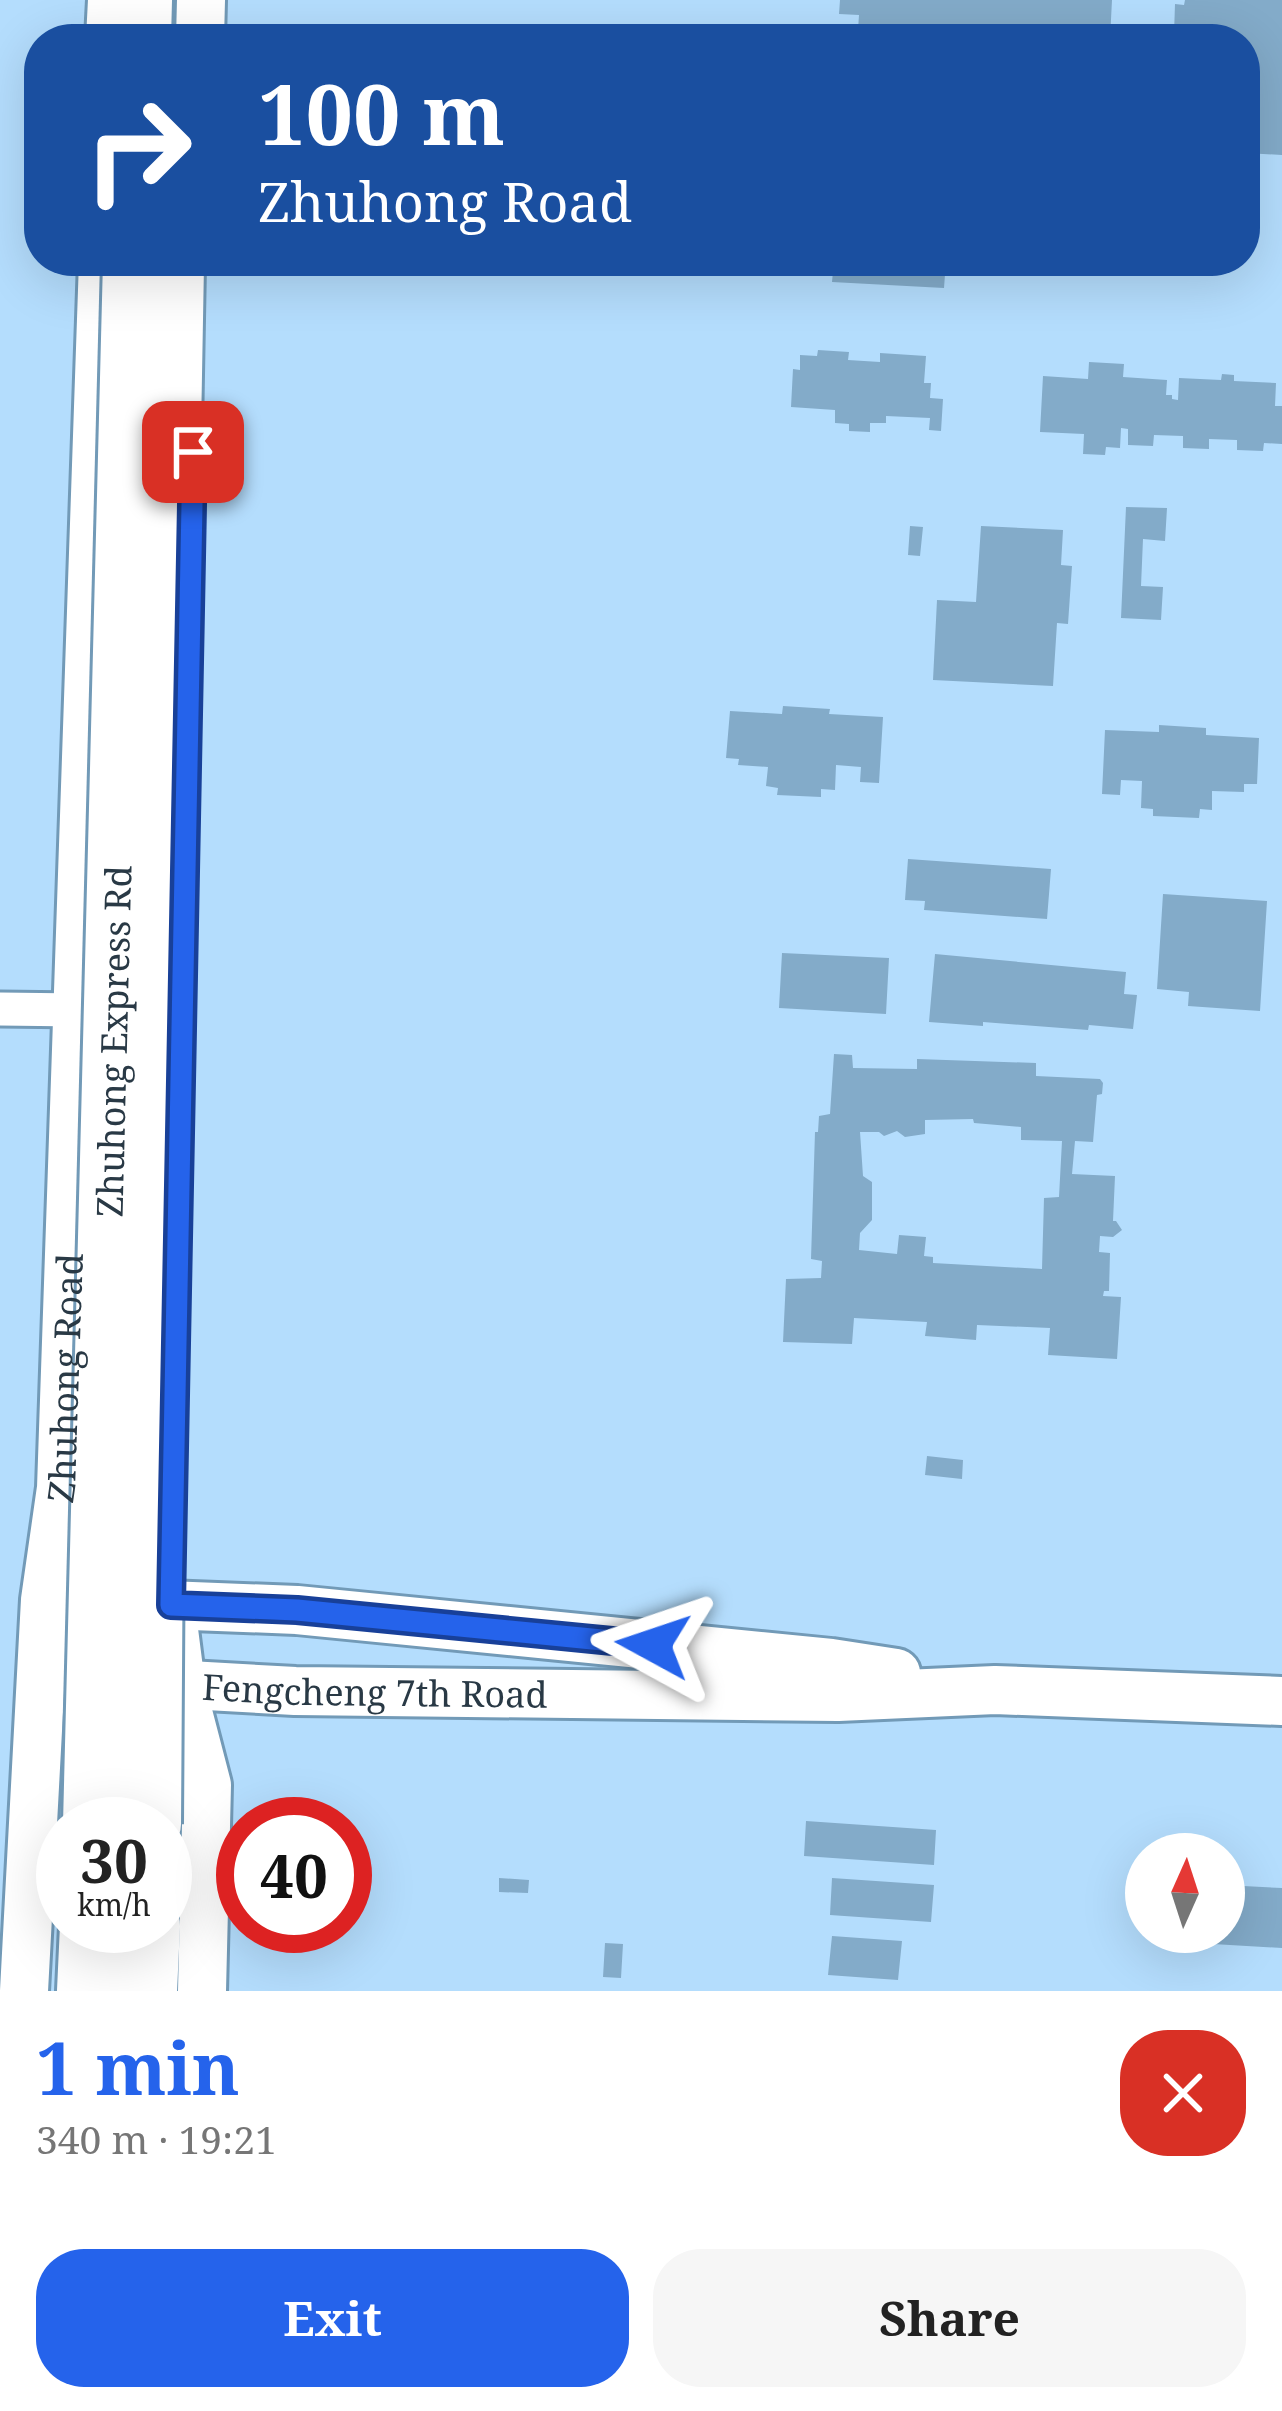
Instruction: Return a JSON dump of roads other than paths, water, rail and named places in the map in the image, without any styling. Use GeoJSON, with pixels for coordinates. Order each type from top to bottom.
{"type":"FeatureCollection","features":[{"type":"Feature","properties":{"kind":"highway","name":"Zhuhong Express Rd"},"geometry":{"type":"LineString","coordinates":[[94,1797],[133,276]]}},
{"type":"Feature","properties":{"kind":"highway","name":"Zhuhong Express Rd"},"geometry":{"type":"LineString","coordinates":[[151,1797],[154,1321],[174,276]]}},
{"type":"Feature","properties":{"kind":"highway"},"geometry":{"type":"LineString","coordinates":[[87,1991],[88,1953]]}},
{"type":"Feature","properties":{"kind":"highway"},"geometry":{"type":"LineString","coordinates":[[147,1991],[149,1953]]}},
{"type":"Feature","properties":{"kind":"main road","name":"Zhuhong Road"},"geometry":{"type":"LineString","coordinates":[[24,1991],[46,1600],[61,1488],[103,276]]}},
{"type":"Feature","properties":{"kind":"main road"},"geometry":{"type":"LineString","coordinates":[[196,276],[171,1605],[181,1684],[207,1785],[202,1991]]}},
{"type":"Feature","properties":{"kind":"main road","name":"Fengcheng 7th Road"},"geometry":{"type":"LineString","coordinates":[[46,1600],[297,1610],[831,1663],[995,1690]]}},
{"type":"Feature","properties":{"kind":"main road","name":"Fengcheng 7th Road"},"geometry":{"type":"LineString","coordinates":[[41,1676],[295,1691],[814,1697],[995,1690],[1282,1701]]}},
{"type":"Feature","properties":{"kind":"street"},"geometry":{"type":"LineString","coordinates":[[0,1009],[79,1010]]}}]}
